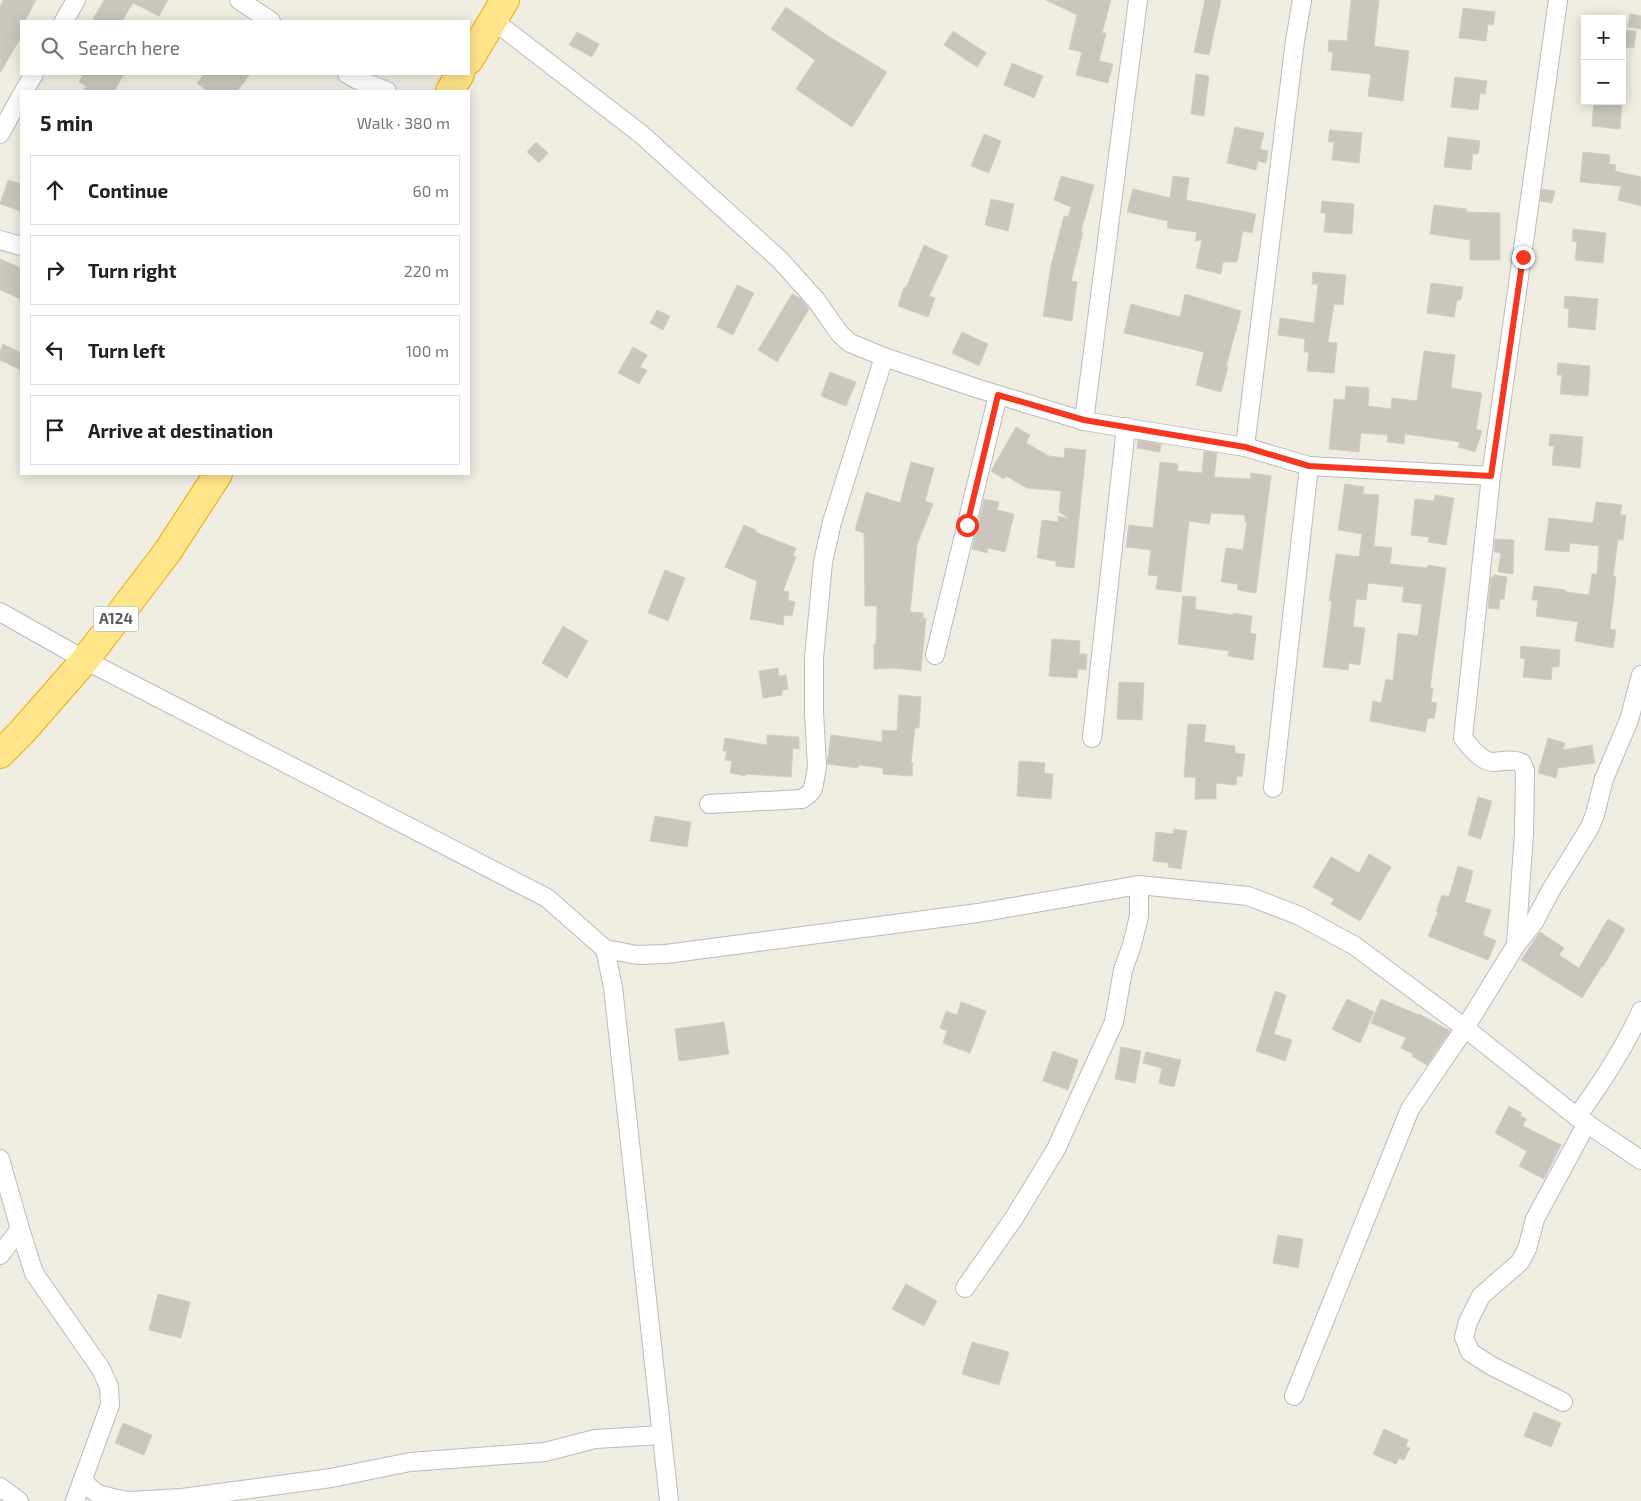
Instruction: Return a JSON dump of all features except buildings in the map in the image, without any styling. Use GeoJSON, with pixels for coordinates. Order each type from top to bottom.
{"type":"FeatureCollection","features":[{"type":"Feature","properties":{"kind":"highway"},"geometry":{"type":"LineString","coordinates":[[470,58],[499,10]]}},
{"type":"Feature","properties":{"kind":"highway"},"geometry":{"type":"LineString","coordinates":[[451,90],[459,75]]}},
{"type":"Feature","properties":{"kind":"highway","name":"A124"},"geometry":{"type":"LineString","coordinates":[[0,754],[85,660],[168,551],[217,475]]}},
{"type":"Feature","properties":{"kind":"street"},"geometry":{"type":"LineString","coordinates":[[65,20],[76,0]]}},
{"type":"Feature","properties":{"kind":"street"},"geometry":{"type":"LineString","coordinates":[[239,0],[269,20]]}},
{"type":"Feature","properties":{"kind":"street"},"geometry":{"type":"LineString","coordinates":[[1084,420],[1138,0]]}},
{"type":"Feature","properties":{"kind":"street"},"geometry":{"type":"LineString","coordinates":[[1245,447],[1295,41],[1302,0]]}},
{"type":"Feature","properties":{"kind":"street"},"geometry":{"type":"LineString","coordinates":[[1516,945],[1524,834],[1525,771],[1522,762],[1517,760],[1492,762],[1482,758],[1474,752],[1463,738],[1491,476],[1558,0]]}},
{"type":"Feature","properties":{"kind":"street"},"geometry":{"type":"LineString","coordinates":[[499,10],[641,134],[780,260],[816,300],[840,334],[850,343],[884,358],[998,395],[1084,420],[1245,447],[1309,466],[1491,476]]}},
{"type":"Feature","properties":{"kind":"street"},"geometry":{"type":"LineString","coordinates":[[25,90],[33,75]]}},
{"type":"Feature","properties":{"kind":"street"},"geometry":{"type":"LineString","coordinates":[[349,75],[385,90]]}},
{"type":"Feature","properties":{"kind":"street"},"geometry":{"type":"LineString","coordinates":[[0,134],[20,98]]}},
{"type":"Feature","properties":{"kind":"street"},"geometry":{"type":"LineString","coordinates":[[0,240],[20,246]]}},
{"type":"Feature","properties":{"kind":"street"},"geometry":{"type":"LineString","coordinates":[[709,804],[802,799],[813,789],[817,767],[814,658],[823,562],[832,522],[884,358]]}},
{"type":"Feature","properties":{"kind":"street"},"geometry":{"type":"LineString","coordinates":[[935,655],[998,395]]}},
{"type":"Feature","properties":{"kind":"street"},"geometry":{"type":"LineString","coordinates":[[1092,738],[1126,427]]}},
{"type":"Feature","properties":{"kind":"street"},"geometry":{"type":"LineString","coordinates":[[1273,788],[1309,466]]}},
{"type":"Feature","properties":{"kind":"street"},"geometry":{"type":"LineString","coordinates":[[0,612],[85,660],[547,898],[604,949],[637,955],[666,954],[978,913],[1139,885],[1248,896],[1300,916],[1355,946],[1465,1028],[1582,1120],[1641,1160]]}},
{"type":"Feature","properties":{"kind":"street"},"geometry":{"type":"LineString","coordinates":[[1294,1396],[1410,1110],[1465,1028],[1516,945],[1534,922],[1551,890],[1590,827],[1604,779],[1629,720],[1641,674]]}},
{"type":"Feature","properties":{"kind":"street"},"geometry":{"type":"LineString","coordinates":[[964,1288],[1014,1218],[1056,1149],[1114,1022],[1123,970],[1132,945],[1139,916],[1139,885]]}},
{"type":"Feature","properties":{"kind":"street"},"geometry":{"type":"LineString","coordinates":[[604,949],[613,987],[669,1501]]}},
{"type":"Feature","properties":{"kind":"street"},"geometry":{"type":"LineString","coordinates":[[1563,1402],[1490,1365],[1470,1352],[1464,1337],[1468,1322],[1481,1296],[1520,1262],[1527,1249],[1535,1219],[1582,1120],[1631,1033],[1641,1011]]}},
{"type":"Feature","properties":{"kind":"street"},"geometry":{"type":"LineString","coordinates":[[0,1160],[34,1273],[101,1369],[109,1387],[110,1405],[75,1501]]}},
{"type":"Feature","properties":{"kind":"street"},"geometry":{"type":"LineString","coordinates":[[0,1255],[20,1229]]}},
{"type":"Feature","properties":{"kind":"street"},"geometry":{"type":"LineString","coordinates":[[83,1480],[98,1494],[129,1501],[182,1498],[331,1478],[410,1462],[545,1452],[595,1439],[662,1435]]}},
{"type":"Feature","properties":{"kind":"street"},"geometry":{"type":"LineString","coordinates":[[0,1487],[19,1501]]}},
{"type":"Feature","properties":{"kind":"route"},"geometry":{"type":"LineString","coordinates":[[967,525],[998,395],[1084,420],[1245,447],[1309,466],[1491,476],[1523,257]]}}]}
